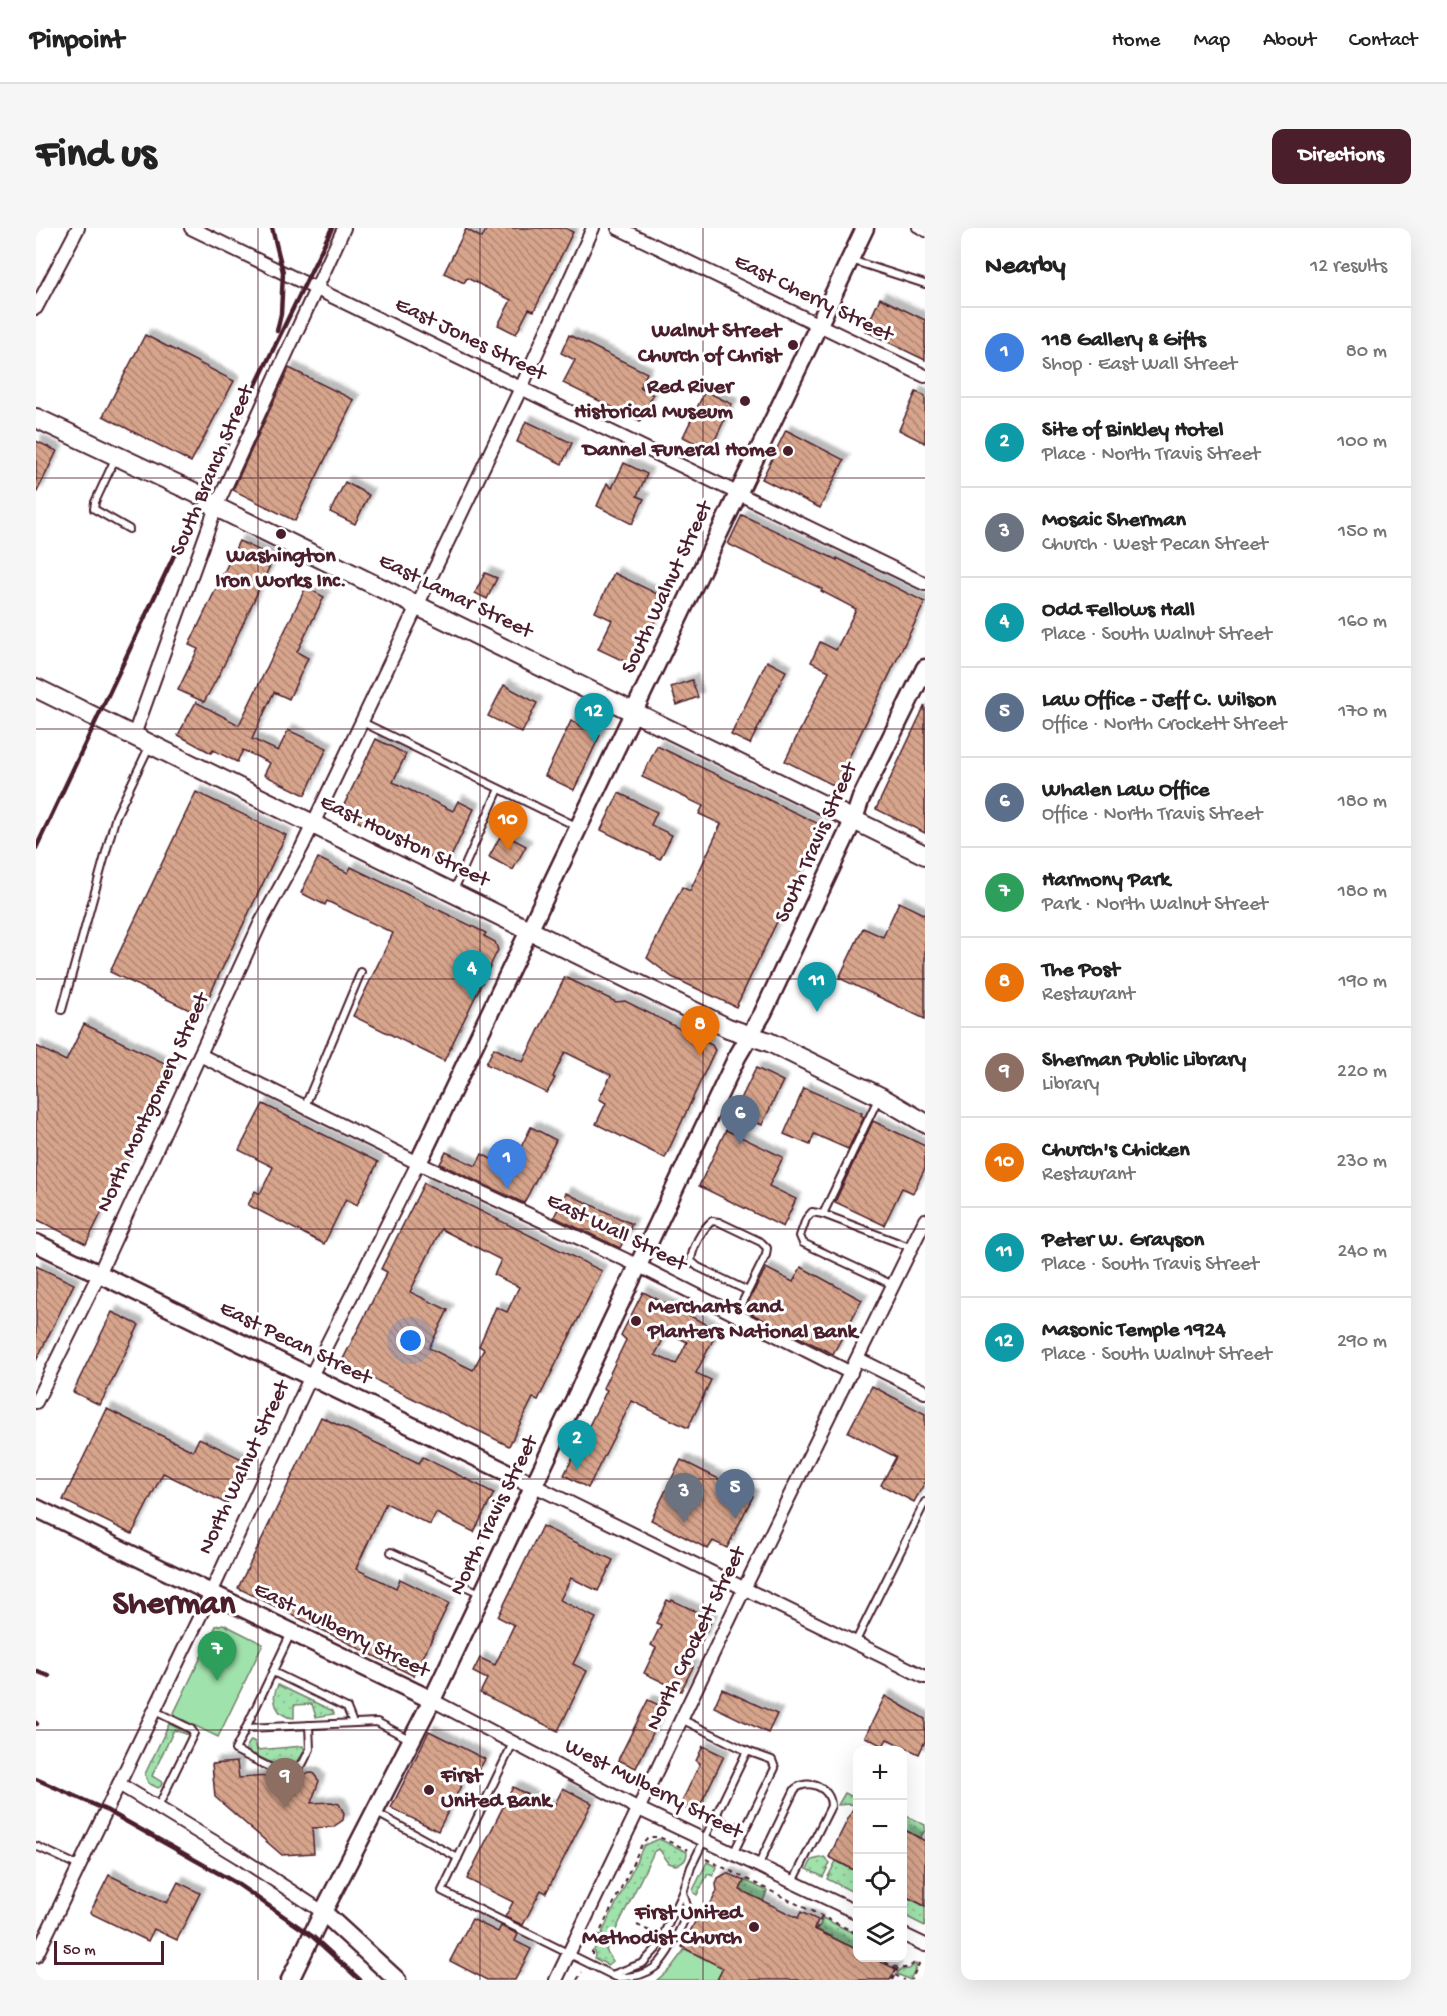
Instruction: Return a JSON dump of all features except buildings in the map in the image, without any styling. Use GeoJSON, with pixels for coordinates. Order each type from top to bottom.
{"type":"FeatureCollection","features":[{"type":"Feature","properties":{"kind":"main road","name":"East Lamar Street"},"geometry":{"type":"LineString","coordinates":[[36,418],[202,496],[216,507],[925,855]]}},
{"type":"Feature","properties":{"kind":"main road","name":"East Houston Street"},"geometry":{"type":"LineString","coordinates":[[36,688],[728,1028],[769,1042],[879,1096],[925,1123]]}},
{"type":"Feature","properties":{"kind":"street"},"geometry":{"type":"LineString","coordinates":[[36,308],[78,228]]}},
{"type":"Feature","properties":{"kind":"street","name":"East Jones Street"},"geometry":{"type":"LineString","coordinates":[[191,228],[925,584]]}},
{"type":"Feature","properties":{"kind":"street","name":"South Branch Street"},"geometry":{"type":"LineString","coordinates":[[142,739],[216,507],[344,228]]}},
{"type":"Feature","properties":{"kind":"street","name":"North Montgomery Street"},"geometry":{"type":"LineString","coordinates":[[36,1402],[99,1274],[260,924],[313,824],[521,388],[593,228]]}},
{"type":"Feature","properties":{"kind":"street","name":"East Cherry Street"},"geometry":{"type":"LineString","coordinates":[[618,228],[925,376]]}},
{"type":"Feature","properties":{"kind":"street","name":"South Walnut Street"},"geometry":{"type":"LineString","coordinates":[[418,1163],[865,228]]}},
{"type":"Feature","properties":{"kind":"street","name":"South Travis Street"},"geometry":{"type":"LineString","coordinates":[[751,1036],[854,819],[861,798],[925,669]]}},
{"type":"Feature","properties":{"kind":"street","name":"North Travis Street"},"geometry":{"type":"LineString","coordinates":[[290,1980],[322,1912],[432,1700],[737,1057],[751,1036]]}},
{"type":"Feature","properties":{"kind":"street","name":"East Wall Street"},"geometry":{"type":"LineString","coordinates":[[200,1055],[418,1163],[639,1266],[851,1373]]}},
{"type":"Feature","properties":{"kind":"street","name":"North Walnut Street"},"geometry":{"type":"LineString","coordinates":[[36,1956],[211,1593],[311,1376],[418,1163]]}},
{"type":"Feature","properties":{"kind":"street","name":"North Crockett Street"},"geometry":{"type":"LineString","coordinates":[[556,1980],[925,1220]]}},
{"type":"Feature","properties":{"kind":"street","name":"East Pecan Street"},"geometry":{"type":"LineString","coordinates":[[36,1243],[535,1486]]}},
{"type":"Feature","properties":{"kind":"street"},"geometry":{"type":"LineString","coordinates":[[858,1359],[925,1392]]}},
{"type":"Feature","properties":{"kind":"street"},"geometry":{"type":"LineString","coordinates":[[535,1486],[925,1677]]}},
{"type":"Feature","properties":{"kind":"street","name":"East Mulberry Street"},"geometry":{"type":"LineString","coordinates":[[36,1508],[432,1700]]}},
{"type":"Feature","properties":{"kind":"street","name":"West Mulberry Street"},"geometry":{"type":"LineString","coordinates":[[432,1700],[639,1809],[853,1911]]}},
{"type":"Feature","properties":{"kind":"street"},"geometry":{"type":"LineString","coordinates":[[119,1784],[239,1857],[322,1912],[397,1980]]}},
{"type":"Feature","properties":{"kind":"street"},"geometry":{"type":"LineString","coordinates":[[907,1936],[925,1945]]}},
{"type":"Feature","properties":{"kind":"lane"},"geometry":{"type":"LineString","coordinates":[[916,228],[925,232]]}},
{"type":"Feature","properties":{"kind":"lane"},"geometry":{"type":"LineString","coordinates":[[850,259],[925,284]]}},
{"type":"Feature","properties":{"kind":"lane"},"geometry":{"type":"LineString","coordinates":[[117,456],[94,502],[94,509],[129,529]]}},
{"type":"Feature","properties":{"kind":"lane"},"geometry":{"type":"LineString","coordinates":[[362,722],[578,828]]}},
{"type":"Feature","properties":{"kind":"lane"},"geometry":{"type":"LineString","coordinates":[[62,1010],[116,816],[142,739]]}},
{"type":"Feature","properties":{"kind":"lane"},"geometry":{"type":"LineString","coordinates":[[453,893],[499,789]]}},
{"type":"Feature","properties":{"kind":"lane"},"geometry":{"type":"LineString","coordinates":[[305,1107],[361,972]]}},
{"type":"Feature","properties":{"kind":"lane"},"geometry":{"type":"LineString","coordinates":[[823,1214],[879,1096]]}},
{"type":"Feature","properties":{"kind":"lane"},"geometry":{"type":"LineString","coordinates":[[894,1285],[803,1243],[800,1236],[806,1219],[812,1212],[823,1214],[912,1248]]}},
{"type":"Feature","properties":{"kind":"lane"},"geometry":{"type":"LineString","coordinates":[[736,1315],[748,1291],[766,1255],[767,1248],[760,1242],[719,1222],[712,1221],[706,1226],[692,1254],[691,1261],[698,1267],[748,1291]]}},
{"type":"Feature","properties":{"kind":"lane"},"geometry":{"type":"LineString","coordinates":[[854,1643],[925,1502]]}},
{"type":"Feature","properties":{"kind":"lane"},"geometry":{"type":"LineString","coordinates":[[391,1552],[483,1595]]}},
{"type":"Feature","properties":{"kind":"lane"},"geometry":{"type":"LineString","coordinates":[[292,1632],[235,1750],[277,1771],[296,1769],[303,1763],[310,1749],[309,1725]]}},
{"type":"Feature","properties":{"kind":"lane"},"geometry":{"type":"LineString","coordinates":[[273,1672],[347,1708],[353,1724]]}},
{"type":"Feature","properties":{"kind":"lane"},"geometry":{"type":"LineString","coordinates":[[154,1710],[191,1729],[194,1733],[158,1808]]}},
{"type":"Feature","properties":{"kind":"lane"},"geometry":{"type":"LineString","coordinates":[[681,1719],[747,1751],[772,1760],[775,1768],[733,1854]]}},
{"type":"Feature","properties":{"kind":"lane"},"geometry":{"type":"LineString","coordinates":[[246,1728],[377,1722],[411,1740]]}},
{"type":"Feature","properties":{"kind":"lane"},"geometry":{"type":"LineString","coordinates":[[514,1743],[442,1891],[616,1977],[628,1978],[649,1972],[664,1960],[688,1909],[683,1893]]}},
{"type":"Feature","properties":{"kind":"lane"},"geometry":{"type":"LineString","coordinates":[[612,1975],[634,1967],[657,1948],[683,1893],[691,1867],[747,1751]]}},
{"type":"Feature","properties":{"kind":"lane"},"geometry":{"type":"LineString","coordinates":[[758,1866],[795,1789],[807,1784],[821,1787],[831,1798],[831,1806],[793,1882]]}},
{"type":"Feature","properties":{"kind":"lane"},"geometry":{"type":"LineString","coordinates":[[374,1812],[459,1858]]}},
{"type":"Feature","properties":{"kind":"lane"},"geometry":{"type":"LineString","coordinates":[[717,1813],[722,1821],[732,1827],[742,1826],[748,1822]]}},
{"type":"Feature","properties":{"kind":"lane"},"geometry":{"type":"LineString","coordinates":[[36,1846],[79,1866]]}},
{"type":"Feature","properties":{"kind":"path"},"geometry":{"type":"LineString","coordinates":[[809,1916],[812,1911]]}},
{"type":"Feature","properties":{"kind":"path"},"geometry":{"type":"LineString","coordinates":[[816,1930],[822,1916]]}},
{"type":"Feature","properties":{"kind":"path"},"geometry":{"type":"LineString","coordinates":[[629,1942],[652,1942]]}},
{"type":"Feature","properties":{"kind":"path"},"geometry":{"type":"LineString","coordinates":[[886,1962],[898,1968],[908,1968],[915,1962],[919,1964],[911,1980]]}},
{"type":"Feature","properties":{"kind":"path"},"geometry":{"type":"LineString","coordinates":[[892,1980],[898,1968]]}},
{"type":"Feature","properties":{"kind":"path"},"geometry":{"type":"LineString","coordinates":[[894,1976],[904,1980]]}},
{"type":"Feature","properties":{"kind":"green space"},"geometry":{"type":"Polygon","coordinates":[[[223,1624],[263,1644],[218,1737],[173,1715],[216,1626],[223,1624]]]}},
{"type":"Feature","properties":{"kind":"green space"},"geometry":{"type":"Polygon","coordinates":[[[278,1685],[333,1711],[334,1714],[316,1717],[312,1704],[294,1705],[294,1718],[288,1717],[276,1706],[275,1696],[278,1685]]]}},
{"type":"Feature","properties":{"kind":"green space"},"geometry":{"type":"Polygon","coordinates":[[[169,1724],[189,1735],[174,1730],[152,1776],[162,1782],[158,1788],[148,1783],[145,1774],[169,1724]]]}},
{"type":"Feature","properties":{"kind":"green space"},"geometry":{"type":"Polygon","coordinates":[[[251,1740],[255,1742],[257,1750],[303,1746],[305,1751],[295,1765],[278,1766],[247,1751],[246,1748],[251,1740]]]}},
{"type":"Feature","properties":{"kind":"green space"},"geometry":{"type":"Polygon","coordinates":[[[845,1793],[853,1797],[853,1805],[838,1805],[845,1793]]]}},
{"type":"Feature","properties":{"kind":"green space"},"geometry":{"type":"Polygon","coordinates":[[[907,1816],[925,1825],[920,1838],[907,1831],[907,1816]]]}},
{"type":"Feature","properties":{"kind":"green space"},"geometry":{"type":"Polygon","coordinates":[[[659,1839],[687,1852],[686,1857],[682,1863],[675,1865],[669,1863],[659,1849],[654,1852],[606,1950],[613,1961],[608,1965],[594,1958],[594,1950],[644,1845],[659,1839]]]}},
{"type":"Feature","properties":{"kind":"green space"},"geometry":{"type":"Polygon","coordinates":[[[824,1857],[830,1863],[823,1877],[807,1869],[812,1860],[824,1857]]]}},
{"type":"Feature","properties":{"kind":"green space"},"geometry":{"type":"Polygon","coordinates":[[[836,1861],[853,1870],[853,1892],[827,1879],[836,1861]]]}},
{"type":"Feature","properties":{"kind":"green space"},"geometry":{"type":"Polygon","coordinates":[[[707,1862],[717,1867],[713,1876],[708,1874],[697,1895],[693,1890],[707,1862]]]}},
{"type":"Feature","properties":{"kind":"green space"},"geometry":{"type":"Polygon","coordinates":[[[744,1880],[767,1891],[763,1901],[740,1890],[744,1880]]]}},
{"type":"Feature","properties":{"kind":"green space"},"geometry":{"type":"Polygon","coordinates":[[[907,1897],[925,1906],[925,1926],[907,1917],[907,1897]]]}},
{"type":"Feature","properties":{"kind":"green space"},"geometry":{"type":"Polygon","coordinates":[[[823,1918],[853,1933],[853,1948],[818,1930],[823,1918]]]}},
{"type":"Feature","properties":{"kind":"green space"},"geometry":{"type":"Polygon","coordinates":[[[685,1949],[723,1968],[717,1980],[657,1980],[670,1969],[685,1949]]]}},
{"type":"Feature","properties":{"kind":"green space"},"geometry":{"type":"Polygon","coordinates":[[[916,1964],[910,1980],[897,1974],[900,1970],[909,1969],[916,1964]]]}},
{"type":"Feature","properties":{"kind":"railway"},"geometry":{"type":"LineString","coordinates":[[272,228],[283,272],[281,314],[277,331]]}},
{"type":"Feature","properties":{"kind":"railway"},"geometry":{"type":"LineString","coordinates":[[36,848],[202,496],[332,228]]}},
{"type":"Feature","properties":{"kind":"railway"},"geometry":{"type":"LineString","coordinates":[[36,1671],[49,1676]]}},
{"type":"Feature","properties":{"kind":"railway"},"geometry":{"type":"LineString","coordinates":[[36,1779],[106,1810],[236,1883],[312,1936],[360,1980]]}},
{"type":"Feature","properties":{"kind":"place","name":"Walnut Street Church of Christ"},"geometry":{"type":"Point","coordinates":[793,345]}},
{"type":"Feature","properties":{"kind":"place","name":"Red River Historical Museum"},"geometry":{"type":"Point","coordinates":[745,401]}},
{"type":"Feature","properties":{"kind":"place","name":"Dannel Funeral Home"},"geometry":{"type":"Point","coordinates":[788,451]}},
{"type":"Feature","properties":{"kind":"place","name":"Washington Iron Works Inc."},"geometry":{"type":"Point","coordinates":[281,534]}},
{"type":"Feature","properties":{"kind":"place","name":"Masonic Temple 1924"},"geometry":{"type":"Point","coordinates":[594,743]}},
{"type":"Feature","properties":{"kind":"place","name":"Church's Chicken"},"geometry":{"type":"Point","coordinates":[508,851]}},
{"type":"Feature","properties":{"kind":"place","name":"Odd Fellows Hall"},"geometry":{"type":"Point","coordinates":[472,1000]}},
{"type":"Feature","properties":{"kind":"place","name":"Peter W. Grayson"},"geometry":{"type":"Point","coordinates":[817,1012]}},
{"type":"Feature","properties":{"kind":"place","name":"The Post"},"geometry":{"type":"Point","coordinates":[700,1056]}},
{"type":"Feature","properties":{"kind":"place","name":"Whalen Law Office"},"geometry":{"type":"Point","coordinates":[740,1145]}},
{"type":"Feature","properties":{"kind":"place","name":"118 Gallery & Gifts"},"geometry":{"type":"Point","coordinates":[507,1189]}},
{"type":"Feature","properties":{"kind":"place","name":"Merchants and Planters National Bank"},"geometry":{"type":"Point","coordinates":[636,1321]}},
{"type":"Feature","properties":{"kind":"place","name":"Site of Binkley Hotel"},"geometry":{"type":"Point","coordinates":[577,1470]}},
{"type":"Feature","properties":{"kind":"place","name":"Law Office - Jeff C. Wilson"},"geometry":{"type":"Point","coordinates":[735,1519]}},
{"type":"Feature","properties":{"kind":"place","name":"Mosaic Sherman"},"geometry":{"type":"Point","coordinates":[684,1523]}},
{"type":"Feature","properties":{"kind":"place","name":"Harmony Park"},"geometry":{"type":"Point","coordinates":[217,1681]}},
{"type":"Feature","properties":{"kind":"place","name":"First United Bank"},"geometry":{"type":"Point","coordinates":[429,1790]}},
{"type":"Feature","properties":{"kind":"place","name":"Sherman Public Library"},"geometry":{"type":"Point","coordinates":[285,1808]}},
{"type":"Feature","properties":{"kind":"place","name":"First United Methodist Church"},"geometry":{"type":"Point","coordinates":[754,1927]}},
{"type":"Feature","properties":{"kind":"district","name":"Sherman"},"geometry":{"type":"Point","coordinates":[174,1606]}}]}
